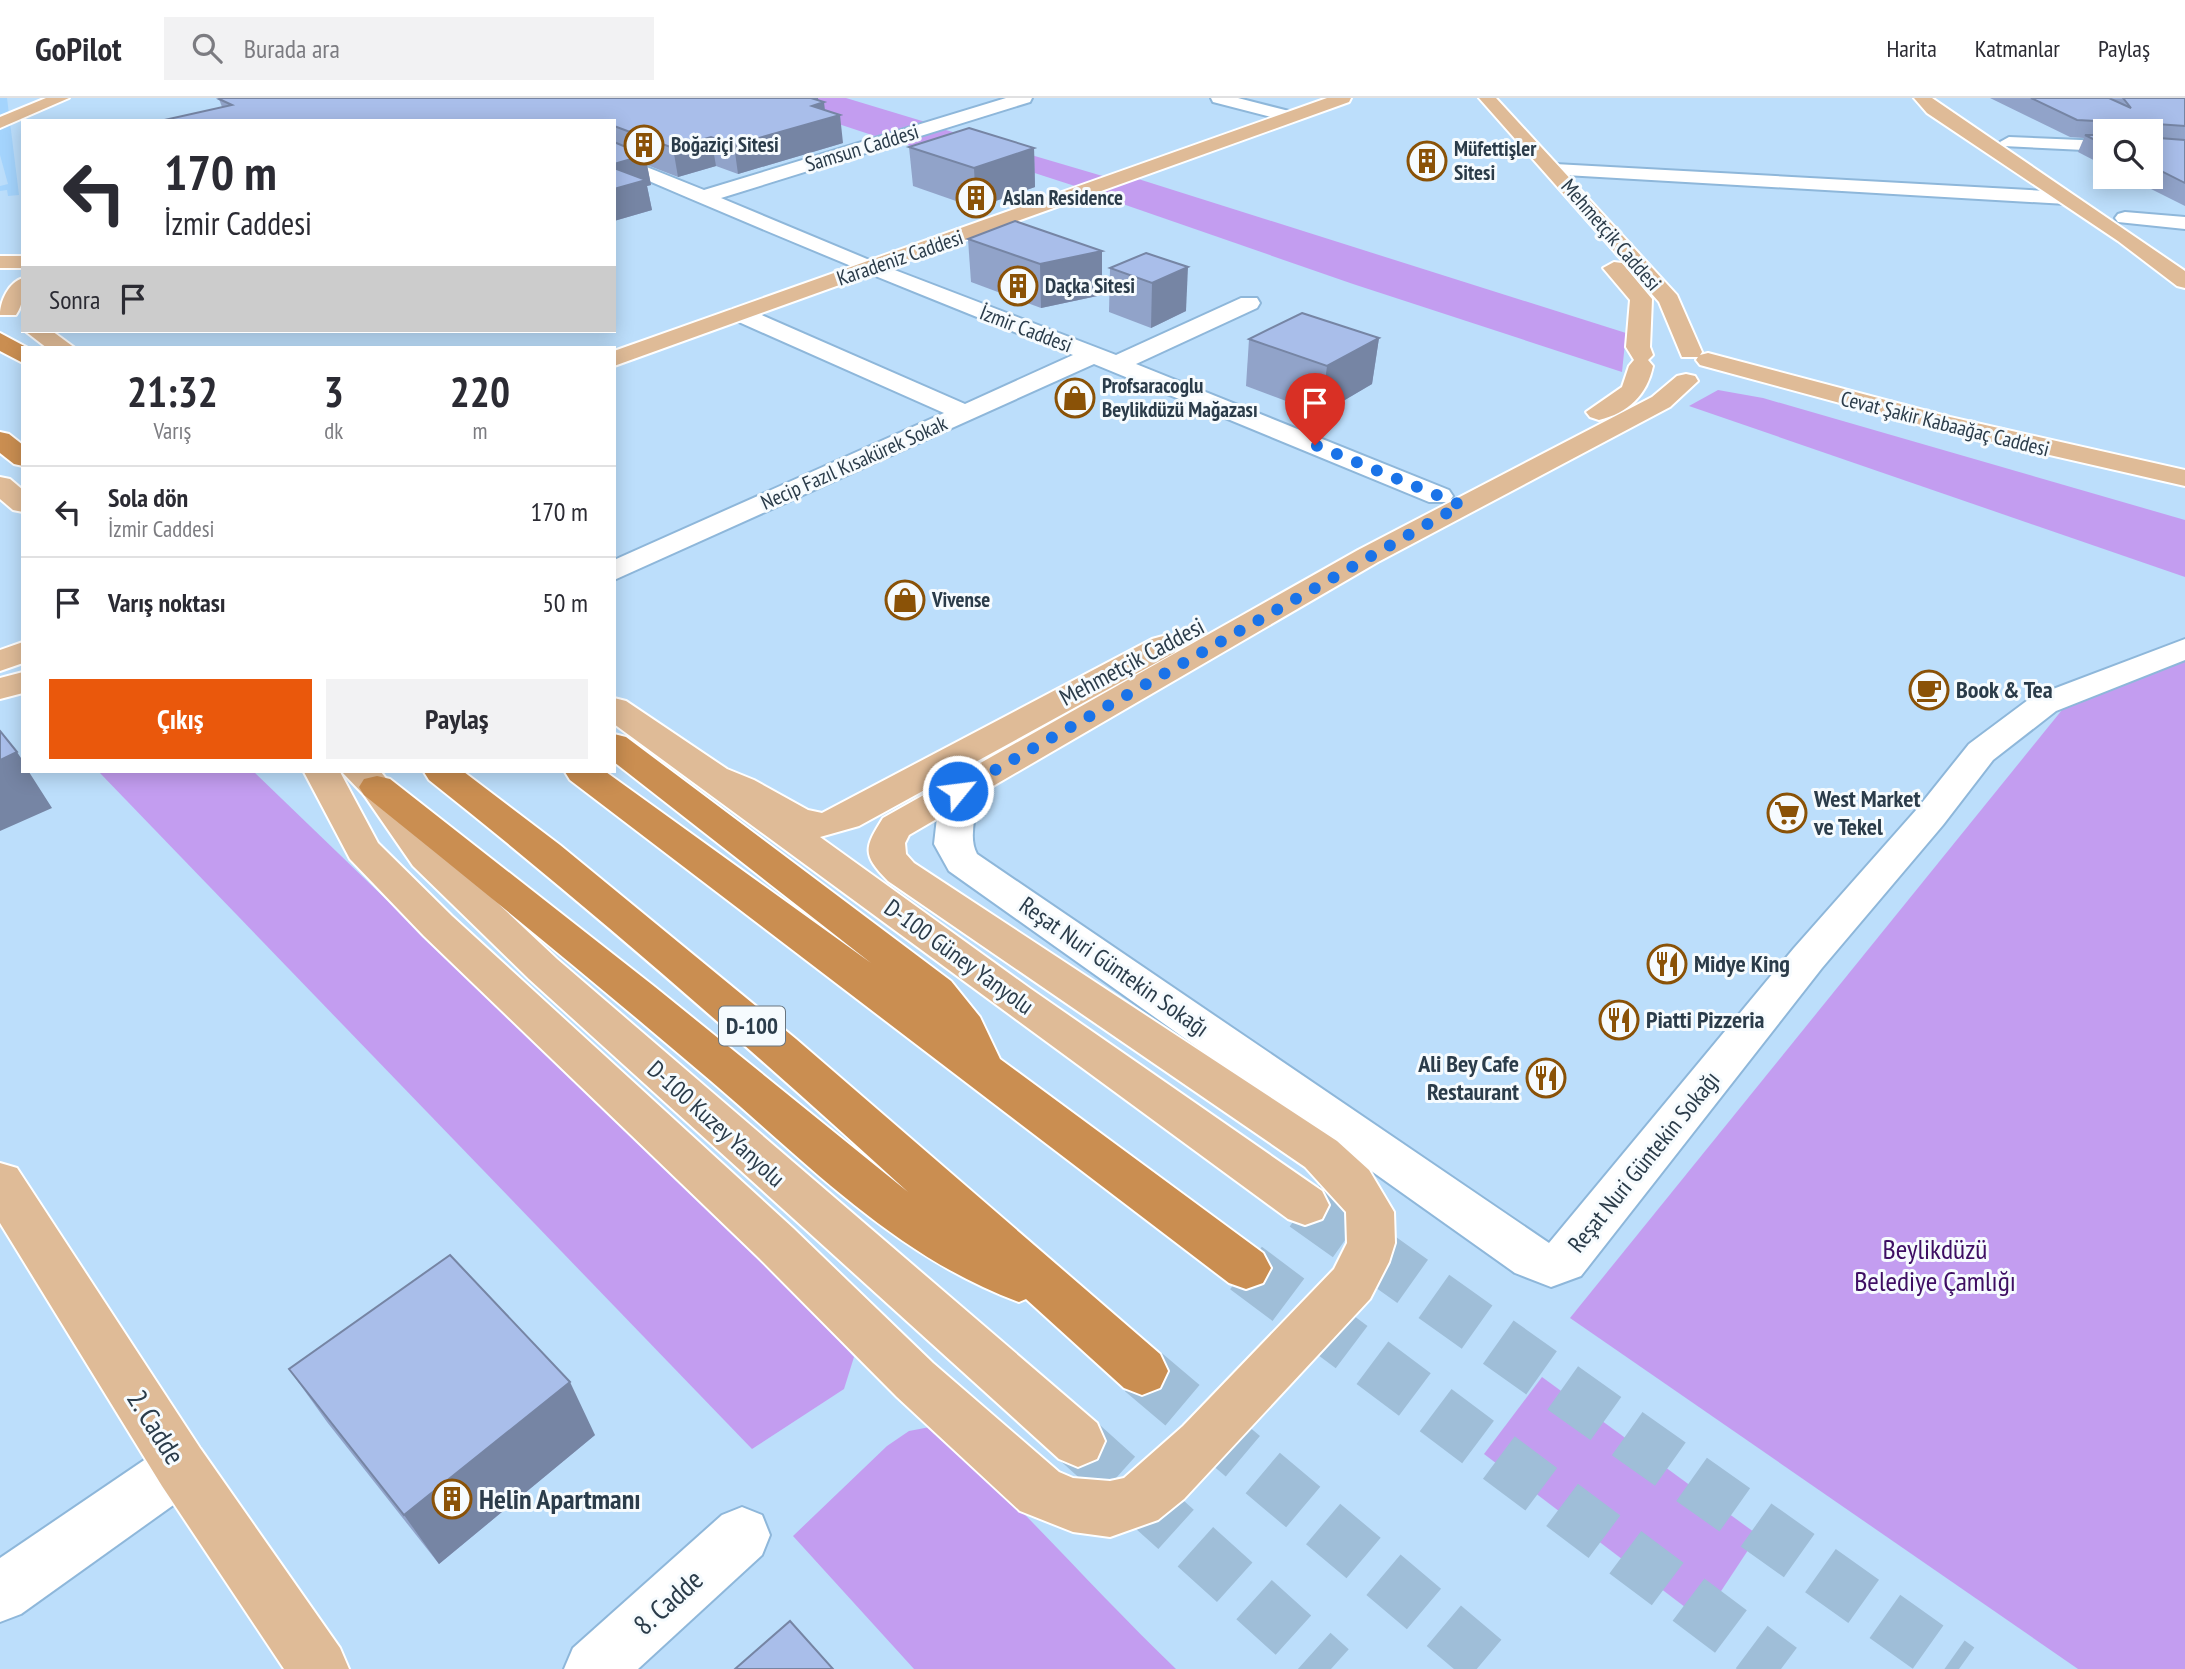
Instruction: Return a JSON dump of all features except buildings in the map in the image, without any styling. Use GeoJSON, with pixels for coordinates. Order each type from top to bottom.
{"type":"FeatureCollection","features":[{"type":"Feature","properties":{"kind":"highway"},"geometry":{"type":"LineString","coordinates":[[0,340],[21,355]]}},
{"type":"Feature","properties":{"kind":"highway"},"geometry":{"type":"LineString","coordinates":[[0,440],[21,456]]}},
{"type":"Feature","properties":{"kind":"highway"},"geometry":{"type":"LineString","coordinates":[[616,747],[936,992],[965,1028],[986,1073]]}},
{"type":"Feature","properties":{"kind":"highway","name":"D-100"},"geometry":{"type":"LineString","coordinates":[[443,773],[557,862],[761,1034],[1142,1371]]}},
{"type":"Feature","properties":{"kind":"highway"},"geometry":{"type":"LineString","coordinates":[[584,773],[1246,1268]]}},
{"type":"Feature","properties":{"kind":"highway"},"geometry":{"type":"LineString","coordinates":[[368,779],[586,952],[892,1206],[949,1245],[1050,1292]]}},
{"type":"Feature","properties":{"kind":"main road"},"geometry":{"type":"LineString","coordinates":[[0,123],[61,98]]}},
{"type":"Feature","properties":{"kind":"main road","name":"Karadeniz Caddesi"},"geometry":{"type":"LineString","coordinates":[[616,358],[1343,98]]}},
{"type":"Feature","properties":{"kind":"main road","name":"Mehmetçik Caddesi"},"geometry":{"type":"LineString","coordinates":[[323,773],[363,850],[545,1030],[776,1243],[915,1380],[1040,1492],[1073,1505],[1110,1509],[1138,1501],[1165,1480],[1352,1284],[1368,1258],[1373,1230],[1369,1204],[1357,1186],[1321,1154],[901,872],[887,858],[886,843],[896,827],[1632,394],[1638,384],[1641,360],[1638,347],[1641,299],[1465,98]]}},
{"type":"Feature","properties":{"kind":"main road","name":"Mehmetçik Caddesi"},"geometry":{"type":"LineString","coordinates":[[714,777],[735,782],[795,821],[820,825],[846,818],[1450,501],[1661,402],[1698,368],[1669,300],[1555,170],[1487,98]]}},
{"type":"Feature","properties":{"kind":"main road"},"geometry":{"type":"LineString","coordinates":[[1922,98],[1933,109],[2185,281]]}},
{"type":"Feature","properties":{"kind":"main road"},"geometry":{"type":"LineString","coordinates":[[1950,98],[2009,142],[2185,261]]}},
{"type":"Feature","properties":{"kind":"main road"},"geometry":{"type":"LineString","coordinates":[[0,262],[21,262]]}},
{"type":"Feature","properties":{"kind":"main road"},"geometry":{"type":"LineString","coordinates":[[10,312],[21,289]]}},
{"type":"Feature","properties":{"kind":"main road"},"geometry":{"type":"LineString","coordinates":[[40,333],[60,346]]}},
{"type":"Feature","properties":{"kind":"main road"},"geometry":{"type":"LineString","coordinates":[[1641,360],[1664,350],[1698,368]]}},
{"type":"Feature","properties":{"kind":"main road","name":"Cevat Şakir Kabaağaç Caddesi"},"geometry":{"type":"LineString","coordinates":[[1698,368],[1947,427],[2185,478]]}},
{"type":"Feature","properties":{"kind":"main road","name":"Cevat Şakir Kabaağaç Caddesi"},"geometry":{"type":"LineString","coordinates":[[1698,368],[2006,454],[2185,492]]}},
{"type":"Feature","properties":{"kind":"main road"},"geometry":{"type":"LineString","coordinates":[[0,485],[21,502]]}},
{"type":"Feature","properties":{"kind":"main road"},"geometry":{"type":"LineString","coordinates":[[0,661],[21,653]]}},
{"type":"Feature","properties":{"kind":"main road"},"geometry":{"type":"LineString","coordinates":[[0,689],[21,683]]}},
{"type":"Feature","properties":{"kind":"main road","name":"D-100 Güney Yanyolu"},"geometry":{"type":"LineString","coordinates":[[616,709],[714,777],[1016,1000],[1305,1205]]}},
{"type":"Feature","properties":{"kind":"main road","name":"D-100 Kuzey Yanyolu"},"geometry":{"type":"LineString","coordinates":[[368,779],[426,858],[543,969],[688,1100],[1078,1441]]}},
{"type":"Feature","properties":{"kind":"main road","name":"2. Cadde"},"geometry":{"type":"LineString","coordinates":[[0,1182],[181,1467],[319,1669]]}},
{"type":"Feature","properties":{"kind":"street","name":"Samsun Caddesi"},"geometry":{"type":"LineString","coordinates":[[700,198],[1024,98]]}},
{"type":"Feature","properties":{"kind":"street"},"geometry":{"type":"LineString","coordinates":[[1219,98],[1287,116]]}},
{"type":"Feature","properties":{"kind":"street"},"geometry":{"type":"LineString","coordinates":[[2009,142],[2093,146]]}},
{"type":"Feature","properties":{"kind":"street","name":"İzmir Caddesi"},"geometry":{"type":"LineString","coordinates":[[616,160],[871,269],[1105,359],[1450,501]]}},
{"type":"Feature","properties":{"kind":"street"},"geometry":{"type":"LineString","coordinates":[[1555,170],[2066,198]]}},
{"type":"Feature","properties":{"kind":"street"},"geometry":{"type":"LineString","coordinates":[[2125,218],[2185,223]]}},
{"type":"Feature","properties":{"kind":"street","name":"Necip Fazıl Kısakürek Sokak"},"geometry":{"type":"LineString","coordinates":[[616,569],[965,413],[1249,303]]}},
{"type":"Feature","properties":{"kind":"street"},"geometry":{"type":"LineString","coordinates":[[740,314],[965,413]]}},
{"type":"Feature","properties":{"kind":"street","name":"Reşat Nuri Güntekin Sokağı"},"geometry":{"type":"LineString","coordinates":[[944,800],[953,844],[962,862],[1532,1258],[1552,1266],[1564,1261],[1808,958],[1930,817],[1981,752],[2044,704],[2185,649]]}},
{"type":"Feature","properties":{"kind":"street"},"geometry":{"type":"LineString","coordinates":[[0,1593],[181,1467]]}},
{"type":"Feature","properties":{"kind":"street","name":"8. Cadde"},"geometry":{"type":"LineString","coordinates":[[594,1669],[741,1535]]}},
{"type":"Feature","properties":{"kind":"shaded area"},"geometry":{"type":"Polygon","coordinates":[[[0,98],[7,98],[19,195],[8,196],[7,190],[0,191],[0,186],[8,184],[0,155],[0,98]]]}},
{"type":"Feature","properties":{"kind":"green space"},"geometry":{"type":"Polygon","coordinates":[[[760,98],[846,98],[932,124],[884,139],[760,98]]]}},
{"type":"Feature","properties":{"kind":"green space"},"geometry":{"type":"Polygon","coordinates":[[[939,128],[1106,177],[1081,188],[982,156],[957,161],[895,141],[939,128]]]}},
{"type":"Feature","properties":{"kind":"green space"},"geometry":{"type":"Polygon","coordinates":[[[1132,177],[1626,333],[1622,372],[1353,284],[1091,193],[1132,177]]]}},
{"type":"Feature","properties":{"kind":"green space"},"geometry":{"type":"Polygon","coordinates":[[[1718,390],[1763,398],[2185,520],[2185,577],[1689,406],[1718,390]]]}},
{"type":"Feature","properties":{"kind":"green space","name":"Beylikdüzü Belediye Çamlığı"},"geometry":{"type":"Polygon","coordinates":[[[2185,660],[2185,1669],[2078,1669],[1570,1318],[2066,705],[2185,660]]]}},
{"type":"Feature","properties":{"kind":"green space"},"geometry":{"type":"Polygon","coordinates":[[[100,773],[255,773],[812,1310],[854,1357],[844,1389],[752,1449],[100,773]]]}},
{"type":"Feature","properties":{"kind":"green space"},"geometry":{"type":"Polygon","coordinates":[[[1542,1377],[1758,1535],[1702,1620],[1484,1454],[1542,1377]]]}},
{"type":"Feature","properties":{"kind":"green space"},"geometry":{"type":"Polygon","coordinates":[[[935,1426],[1176,1669],[914,1669],[793,1536],[887,1446],[909,1431],[935,1426]]]}},
{"type":"Feature","properties":{"kind":"tunnel"},"geometry":{"type":"LineString","coordinates":[[1305,1205],[1959,1669]]}},
{"type":"Feature","properties":{"kind":"tunnel"},"geometry":{"type":"LineString","coordinates":[[1246,1268],[1781,1669]]}},
{"type":"Feature","properties":{"kind":"tunnel"},"geometry":{"type":"LineString","coordinates":[[1142,1371],[1495,1669]]}},
{"type":"Feature","properties":{"kind":"tunnel"},"geometry":{"type":"LineString","coordinates":[[1078,1441],[1331,1669]]}},
{"type":"Feature","properties":{"kind":"place","name":"Boğaziçi Sitesi"},"geometry":{"type":"Point","coordinates":[644,145]}},
{"type":"Feature","properties":{"kind":"place","name":"Müfettişler Sitesi"},"geometry":{"type":"Point","coordinates":[1427,161]}},
{"type":"Feature","properties":{"kind":"place","name":"Aslan Residence"},"geometry":{"type":"Point","coordinates":[976,198]}},
{"type":"Feature","properties":{"kind":"place","name":"Daçka Sitesi"},"geometry":{"type":"Point","coordinates":[1018,286]}},
{"type":"Feature","properties":{"kind":"place","name":"Profsaracoglu Beylikdüzü Mağazası"},"geometry":{"type":"Point","coordinates":[1075,398]}},
{"type":"Feature","properties":{"kind":"place","name":"Vivense"},"geometry":{"type":"Point","coordinates":[905,600]}},
{"type":"Feature","properties":{"kind":"place","name":"Book & Tea"},"geometry":{"type":"Point","coordinates":[1929,690]}},
{"type":"Feature","properties":{"kind":"place","name":"West Market ve Tekel"},"geometry":{"type":"Point","coordinates":[1787,813]}},
{"type":"Feature","properties":{"kind":"place","name":"Midye King"},"geometry":{"type":"Point","coordinates":[1667,964]}},
{"type":"Feature","properties":{"kind":"place","name":"Piatti Pizzeria"},"geometry":{"type":"Point","coordinates":[1619,1020]}},
{"type":"Feature","properties":{"kind":"place","name":"Ali Bey Cafe Restaurant"},"geometry":{"type":"Point","coordinates":[1546,1078]}},
{"type":"Feature","properties":{"kind":"place","name":"Helin Apartmanı"},"geometry":{"type":"Point","coordinates":[452,1499]}},
{"type":"Feature","properties":{"kind":"route"},"geometry":{"type":"LineString","coordinates":[[958,791],[1461,505],[1315,445]]}}]}
